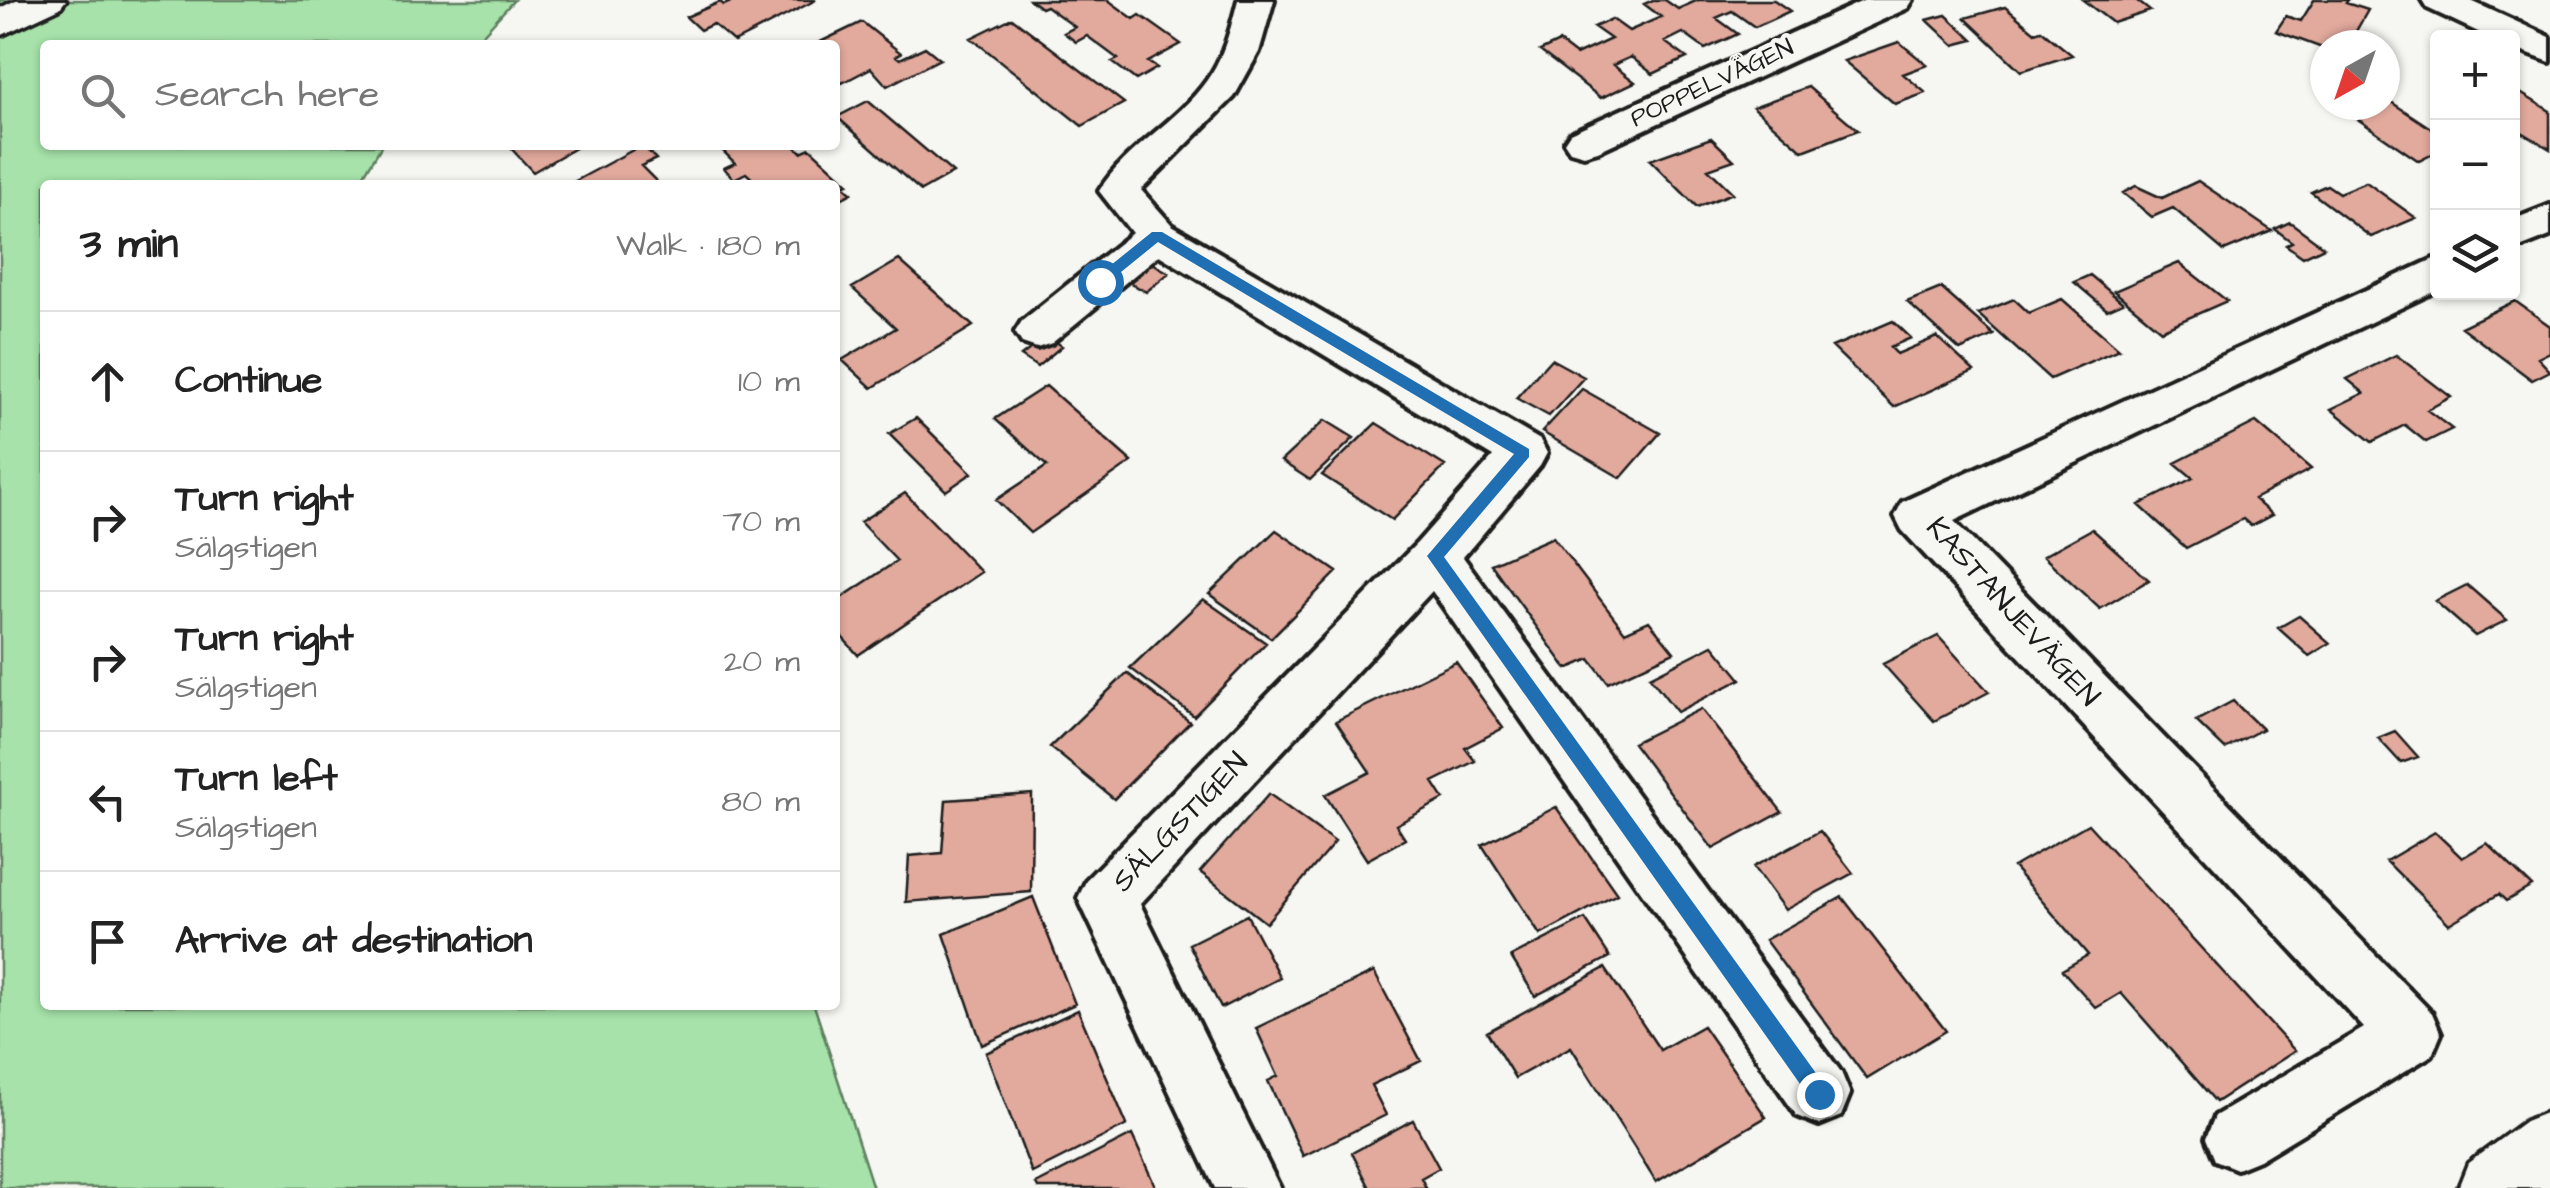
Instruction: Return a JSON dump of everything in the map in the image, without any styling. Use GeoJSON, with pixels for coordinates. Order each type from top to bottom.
{"type":"FeatureCollection","features":[{"type":"Feature","properties":{"kind":"main road"},"geometry":{"type":"LineString","coordinates":[[0,24],[46,0]]}},
{"type":"Feature","properties":{"kind":"main road"},"geometry":{"type":"LineString","coordinates":[[2492,1188],[2550,1146]]}},
{"type":"Feature","properties":{"kind":"street","name":"SÄLGSTIGEN"},"geometry":{"type":"LineString","coordinates":[[1248,1188],[1107,898],[1435,556],[1524,453],[1157,235],[1119,191],[1140,161],[1214,97],[1245,42],[1256,0]]}},
{"type":"Feature","properties":{"kind":"street","name":"POPPELVÄGEN"},"geometry":{"type":"LineString","coordinates":[[1584,142],[1895,0]]}},
{"type":"Feature","properties":{"kind":"street"},"geometry":{"type":"LineString","coordinates":[[2440,0],[2550,51]]}},
{"type":"Feature","properties":{"kind":"street"},"geometry":{"type":"LineString","coordinates":[[2520,233],[2550,220]]}},
{"type":"Feature","properties":{"kind":"street"},"geometry":{"type":"LineString","coordinates":[[1037,332],[1157,235]]}},
{"type":"Feature","properties":{"kind":"street","name":"KASTANJEVÄGEN"},"geometry":{"type":"LineString","coordinates":[[2237,1138],[2411,1034],[1919,516],[2430,276]]}},
{"type":"Feature","properties":{"kind":"street"},"geometry":{"type":"LineString","coordinates":[[1435,556],[1819,1094]]}},
{"type":"Feature","properties":{"kind":"green space"},"geometry":{"type":"Polygon","coordinates":[[[0,0],[514,0],[478,40],[40,40],[40,150],[379,150],[361,180],[40,180],[40,1010],[816,1010],[873,1188],[0,1188],[0,0]]]}},
{"type":"Feature","properties":{"kind":"building"},"geometry":{"type":"Polygon","coordinates":[[[735,0],[816,0],[738,40],[732,40],[713,24],[700,30],[686,17],[720,2],[724,5],[735,0]]]}},
{"type":"Feature","properties":{"kind":"building"},"geometry":{"type":"Polygon","coordinates":[[[1030,0],[1108,0],[1134,19],[1140,15],[1181,44],[1148,62],[1157,68],[1136,80],[1112,62],[1118,59],[1087,36],[1076,42],[1064,33],[1075,27],[1046,6],[1041,8],[1030,0]]]}},
{"type":"Feature","properties":{"kind":"building"},"geometry":{"type":"Polygon","coordinates":[[[1665,0],[1678,9],[1698,0],[1774,0],[1790,11],[1755,27],[1732,11],[1716,18],[1738,34],[1705,49],[1683,33],[1665,42],[1687,58],[1653,74],[1631,57],[1613,65],[1635,82],[1601,98],[1540,51],[1559,42],[1576,55],[1611,39],[1594,27],[1612,19],[1629,31],[1661,17],[1644,4],[1665,0]]]}},
{"type":"Feature","properties":{"kind":"building"},"geometry":{"type":"Polygon","coordinates":[[[2083,0],[2136,0],[2150,11],[2113,23],[2083,0]]]}},
{"type":"Feature","properties":{"kind":"building"},"geometry":{"type":"Polygon","coordinates":[[[2314,0],[2348,0],[2346,3],[2368,10],[2357,30],[2310,30],[2310,43],[2276,31],[2286,16],[2301,21],[2314,0]]]}},
{"type":"Feature","properties":{"kind":"building"},"geometry":{"type":"Polygon","coordinates":[[[2005,7],[2072,55],[2021,71],[1965,18],[2005,7]]]}},
{"type":"Feature","properties":{"kind":"building"},"geometry":{"type":"Polygon","coordinates":[[[1946,15],[1973,40],[1954,45],[1927,20],[1946,15]]]}},
{"type":"Feature","properties":{"kind":"building"},"geometry":{"type":"Polygon","coordinates":[[[1012,18],[1124,103],[1082,126],[971,38],[1012,18]]]}},
{"type":"Feature","properties":{"kind":"building"},"geometry":{"type":"Polygon","coordinates":[[[862,22],[901,53],[896,56],[900,59],[925,47],[940,59],[887,86],[871,68],[842,83],[840,40],[824,40],[862,22]]]}},
{"type":"Feature","properties":{"kind":"building"},"geometry":{"type":"Polygon","coordinates":[[[1899,42],[1927,65],[1903,74],[1926,93],[1895,104],[1844,61],[1899,42]]]}},
{"type":"Feature","properties":{"kind":"building"},"geometry":{"type":"Polygon","coordinates":[[[1808,87],[1858,130],[1803,151],[1753,107],[1808,87]]]}},
{"type":"Feature","properties":{"kind":"building"},"geometry":{"type":"Polygon","coordinates":[[[2520,93],[2550,111],[2550,149],[2520,131],[2520,93]]]}},
{"type":"Feature","properties":{"kind":"building"},"geometry":{"type":"Polygon","coordinates":[[[868,101],[953,173],[921,191],[840,120],[840,115],[868,101]]]}},
{"type":"Feature","properties":{"kind":"building"},"geometry":{"type":"Polygon","coordinates":[[[2400,108],[2430,128],[2430,156],[2419,161],[2359,120],[2400,120],[2400,108]]]}},
{"type":"Feature","properties":{"kind":"building"},"geometry":{"type":"Polygon","coordinates":[[[1711,138],[1734,160],[1708,169],[1733,193],[1697,207],[1650,160],[1711,138]]]}},
{"type":"Feature","properties":{"kind":"building"},"geometry":{"type":"Polygon","coordinates":[[[513,150],[571,150],[533,172],[513,150]]]}},
{"type":"Feature","properties":{"kind":"building"},"geometry":{"type":"Polygon","coordinates":[[[633,150],[647,150],[656,159],[641,166],[655,180],[577,180],[633,150]]]}},
{"type":"Feature","properties":{"kind":"building"},"geometry":{"type":"Polygon","coordinates":[[[722,150],[812,150],[848,183],[843,185],[852,193],[840,199],[840,180],[754,180],[746,173],[734,179],[724,168],[735,163],[722,150]]]}},
{"type":"Feature","properties":{"kind":"building"},"geometry":{"type":"Polygon","coordinates":[[[2198,181],[2272,231],[2224,251],[2173,208],[2152,217],[2123,193],[2136,186],[2162,198],[2198,181]]]}},
{"type":"Feature","properties":{"kind":"building"},"geometry":{"type":"Polygon","coordinates":[[[2366,182],[2416,218],[2371,237],[2311,192],[2327,185],[2339,193],[2366,182]]]}},
{"type":"Feature","properties":{"kind":"building"},"geometry":{"type":"Polygon","coordinates":[[[2290,222],[2324,247],[2303,257],[2286,245],[2292,242],[2275,229],[2290,222]]]}},
{"type":"Feature","properties":{"kind":"building"},"geometry":{"type":"Polygon","coordinates":[[[899,260],[973,326],[872,388],[842,360],[896,328],[852,288],[899,260]]]}},
{"type":"Feature","properties":{"kind":"building"},"geometry":{"type":"Polygon","coordinates":[[[1152,263],[1169,273],[1146,292],[1129,282],[1152,263]]]}},
{"type":"Feature","properties":{"kind":"building"},"geometry":{"type":"Polygon","coordinates":[[[2179,263],[2227,301],[2161,330],[2114,291],[2179,263]]]}},
{"type":"Feature","properties":{"kind":"building"},"geometry":{"type":"Polygon","coordinates":[[[2090,275],[2123,303],[2107,310],[2074,282],[2090,275]]]}},
{"type":"Feature","properties":{"kind":"building"},"geometry":{"type":"Polygon","coordinates":[[[1941,288],[1994,335],[1960,350],[1907,302],[1941,288]]]}},
{"type":"Feature","properties":{"kind":"building"},"geometry":{"type":"Polygon","coordinates":[[[2014,299],[2029,313],[2062,299],[2119,349],[2050,379],[1978,314],[2014,299]]]}},
{"type":"Feature","properties":{"kind":"building"},"geometry":{"type":"Polygon","coordinates":[[[2515,301],[2550,326],[2550,352],[2538,358],[2550,371],[2532,380],[2461,327],[2515,301]]]}},
{"type":"Feature","properties":{"kind":"building"},"geometry":{"type":"Polygon","coordinates":[[[1893,321],[1911,338],[1890,347],[1897,354],[1937,337],[1974,371],[1894,407],[1832,347],[1893,321]]]}},
{"type":"Feature","properties":{"kind":"building"},"geometry":{"type":"Polygon","coordinates":[[[1047,336],[1062,346],[1037,367],[1021,356],[1047,336]]]}},
{"type":"Feature","properties":{"kind":"building"},"geometry":{"type":"Polygon","coordinates":[[[2396,355],[2451,397],[2427,410],[2452,429],[2426,442],[2405,425],[2372,442],[2331,409],[2364,393],[2347,379],[2396,355]]]}},
{"type":"Feature","properties":{"kind":"building"},"geometry":{"type":"Polygon","coordinates":[[[1551,359],[1584,377],[1549,416],[1516,398],[1551,359]]]}},
{"type":"Feature","properties":{"kind":"building"},"geometry":{"type":"Polygon","coordinates":[[[1046,386],[1132,462],[1030,533],[996,500],[1047,466],[995,419],[1046,386]]]}},
{"type":"Feature","properties":{"kind":"building"},"geometry":{"type":"Polygon","coordinates":[[[1582,389],[1660,433],[1621,478],[1542,432],[1582,389]]]}},
{"type":"Feature","properties":{"kind":"building"},"geometry":{"type":"Polygon","coordinates":[[[916,418],[972,473],[946,491],[889,434],[916,418]]]}},
{"type":"Feature","properties":{"kind":"building"},"geometry":{"type":"Polygon","coordinates":[[[1325,420],[1354,438],[1310,480],[1281,461],[1325,420]]]}},
{"type":"Feature","properties":{"kind":"building"},"geometry":{"type":"Polygon","coordinates":[[[2256,422],[2311,469],[2254,499],[2272,515],[2251,526],[2243,519],[2186,548],[2139,505],[2193,478],[2175,463],[2256,422]]]}},
{"type":"Feature","properties":{"kind":"building"},"geometry":{"type":"Polygon","coordinates":[[[1376,423],[1445,466],[1392,520],[1322,475],[1376,423]]]}},
{"type":"Feature","properties":{"kind":"building"},"geometry":{"type":"Polygon","coordinates":[[[905,493],[981,572],[858,655],[840,635],[840,599],[897,561],[860,522],[905,493]]]}},
{"type":"Feature","properties":{"kind":"building"},"geometry":{"type":"Polygon","coordinates":[[[2092,529],[2149,580],[2100,609],[2043,556],[2092,529]]]}},
{"type":"Feature","properties":{"kind":"building"},"geometry":{"type":"Polygon","coordinates":[[[1276,530],[1337,572],[1271,638],[1209,594],[1276,530]]]}},
{"type":"Feature","properties":{"kind":"building"},"geometry":{"type":"Polygon","coordinates":[[[1553,537],[1625,632],[1649,621],[1674,652],[1608,683],[1590,659],[1567,669],[1491,564],[1553,537]]]}},
{"type":"Feature","properties":{"kind":"building"},"geometry":{"type":"Polygon","coordinates":[[[2467,585],[2507,620],[2475,636],[2435,601],[2467,585]]]}},
{"type":"Feature","properties":{"kind":"building"},"geometry":{"type":"Polygon","coordinates":[[[1203,599],[1266,643],[1194,716],[1130,668],[1203,599]]]}},
{"type":"Feature","properties":{"kind":"building"},"geometry":{"type":"Polygon","coordinates":[[[2299,616],[2330,643],[2309,656],[2278,628],[2299,616]]]}},
{"type":"Feature","properties":{"kind":"building"},"geometry":{"type":"Polygon","coordinates":[[[1938,636],[1989,692],[1934,721],[1883,664],[1938,636]]]}},
{"type":"Feature","properties":{"kind":"building"},"geometry":{"type":"Polygon","coordinates":[[[1713,645],[1741,679],[1677,712],[1650,677],[1713,645]]]}},
{"type":"Feature","properties":{"kind":"building"},"geometry":{"type":"Polygon","coordinates":[[[1456,662],[1503,728],[1465,748],[1475,761],[1433,782],[1444,799],[1396,825],[1405,839],[1367,860],[1325,795],[1370,772],[1336,721],[1456,662]]]}},
{"type":"Feature","properties":{"kind":"building"},"geometry":{"type":"Polygon","coordinates":[[[1127,673],[1190,722],[1114,799],[1050,747],[1127,673]]]}},
{"type":"Feature","properties":{"kind":"building"},"geometry":{"type":"Polygon","coordinates":[[[2233,701],[2262,729],[2225,749],[2196,721],[2233,701]]]}},
{"type":"Feature","properties":{"kind":"building"},"geometry":{"type":"Polygon","coordinates":[[[1701,709],[1782,812],[1713,849],[1633,743],[1701,709]]]}},
{"type":"Feature","properties":{"kind":"building"},"geometry":{"type":"Polygon","coordinates":[[[2395,731],[2418,757],[2401,763],[2378,738],[2395,731]]]}},
{"type":"Feature","properties":{"kind":"building"},"geometry":{"type":"Polygon","coordinates":[[[1032,794],[1031,892],[906,902],[909,856],[942,853],[946,800],[1032,794]]]}},
{"type":"Feature","properties":{"kind":"building"},"geometry":{"type":"Polygon","coordinates":[[[1269,794],[1335,842],[1266,923],[1200,872],[1269,794]]]}},
{"type":"Feature","properties":{"kind":"building"},"geometry":{"type":"Polygon","coordinates":[[[1556,807],[1617,894],[1540,935],[1482,845],[1556,807]]]}},
{"type":"Feature","properties":{"kind":"building"},"geometry":{"type":"Polygon","coordinates":[[[2088,824],[2295,1051],[2216,1102],[2121,993],[2096,1008],[2062,970],[2088,955],[2013,867],[2088,824]]]}},
{"type":"Feature","properties":{"kind":"building"},"geometry":{"type":"Polygon","coordinates":[[[1820,831],[1853,873],[1785,910],[1753,867],[1820,831]]]}},
{"type":"Feature","properties":{"kind":"building"},"geometry":{"type":"Polygon","coordinates":[[[2435,832],[2462,858],[2487,843],[2532,886],[2506,901],[2499,894],[2449,924],[2386,861],[2435,832]]]}},
{"type":"Feature","properties":{"kind":"building"},"geometry":{"type":"Polygon","coordinates":[[[1033,897],[1075,1004],[982,1045],[944,934],[1033,897]]]}},
{"type":"Feature","properties":{"kind":"building"},"geometry":{"type":"Polygon","coordinates":[[[1842,897],[1946,1031],[1867,1079],[1765,940],[1842,897]]]}},
{"type":"Feature","properties":{"kind":"building"},"geometry":{"type":"Polygon","coordinates":[[[1247,915],[1280,978],[1221,1008],[1189,944],[1247,915]]]}},
{"type":"Feature","properties":{"kind":"building"},"geometry":{"type":"Polygon","coordinates":[[[1585,919],[1610,957],[1535,996],[1511,957],[1585,919]]]}},
{"type":"Feature","properties":{"kind":"building"},"geometry":{"type":"Polygon","coordinates":[[[1605,968],[1660,1050],[1703,1026],[1766,1117],[1656,1182],[1571,1047],[1515,1078],[1487,1032],[1605,968]]]}},
{"type":"Feature","properties":{"kind":"building"},"geometry":{"type":"Polygon","coordinates":[[[1374,972],[1421,1061],[1371,1085],[1386,1115],[1303,1156],[1268,1081],[1278,1076],[1256,1028],[1374,972]]]}},
{"type":"Feature","properties":{"kind":"building"},"geometry":{"type":"Polygon","coordinates":[[[1078,1010],[1127,1125],[1032,1173],[986,1053],[1078,1010]]]}},
{"type":"Feature","properties":{"kind":"building"},"geometry":{"type":"Polygon","coordinates":[[[1413,1120],[1439,1168],[1421,1178],[1426,1188],[1370,1188],[1352,1153],[1413,1120]]]}},
{"type":"Feature","properties":{"kind":"building"},"geometry":{"type":"Polygon","coordinates":[[[1132,1135],[1156,1188],[1038,1188],[1036,1184],[1132,1135]]]}},
{"type":"Feature","properties":{"kind":"route"},"geometry":{"type":"LineString","coordinates":[[1100,282],[1157,235],[1524,453],[1435,556],[1819,1094]]}}]}
